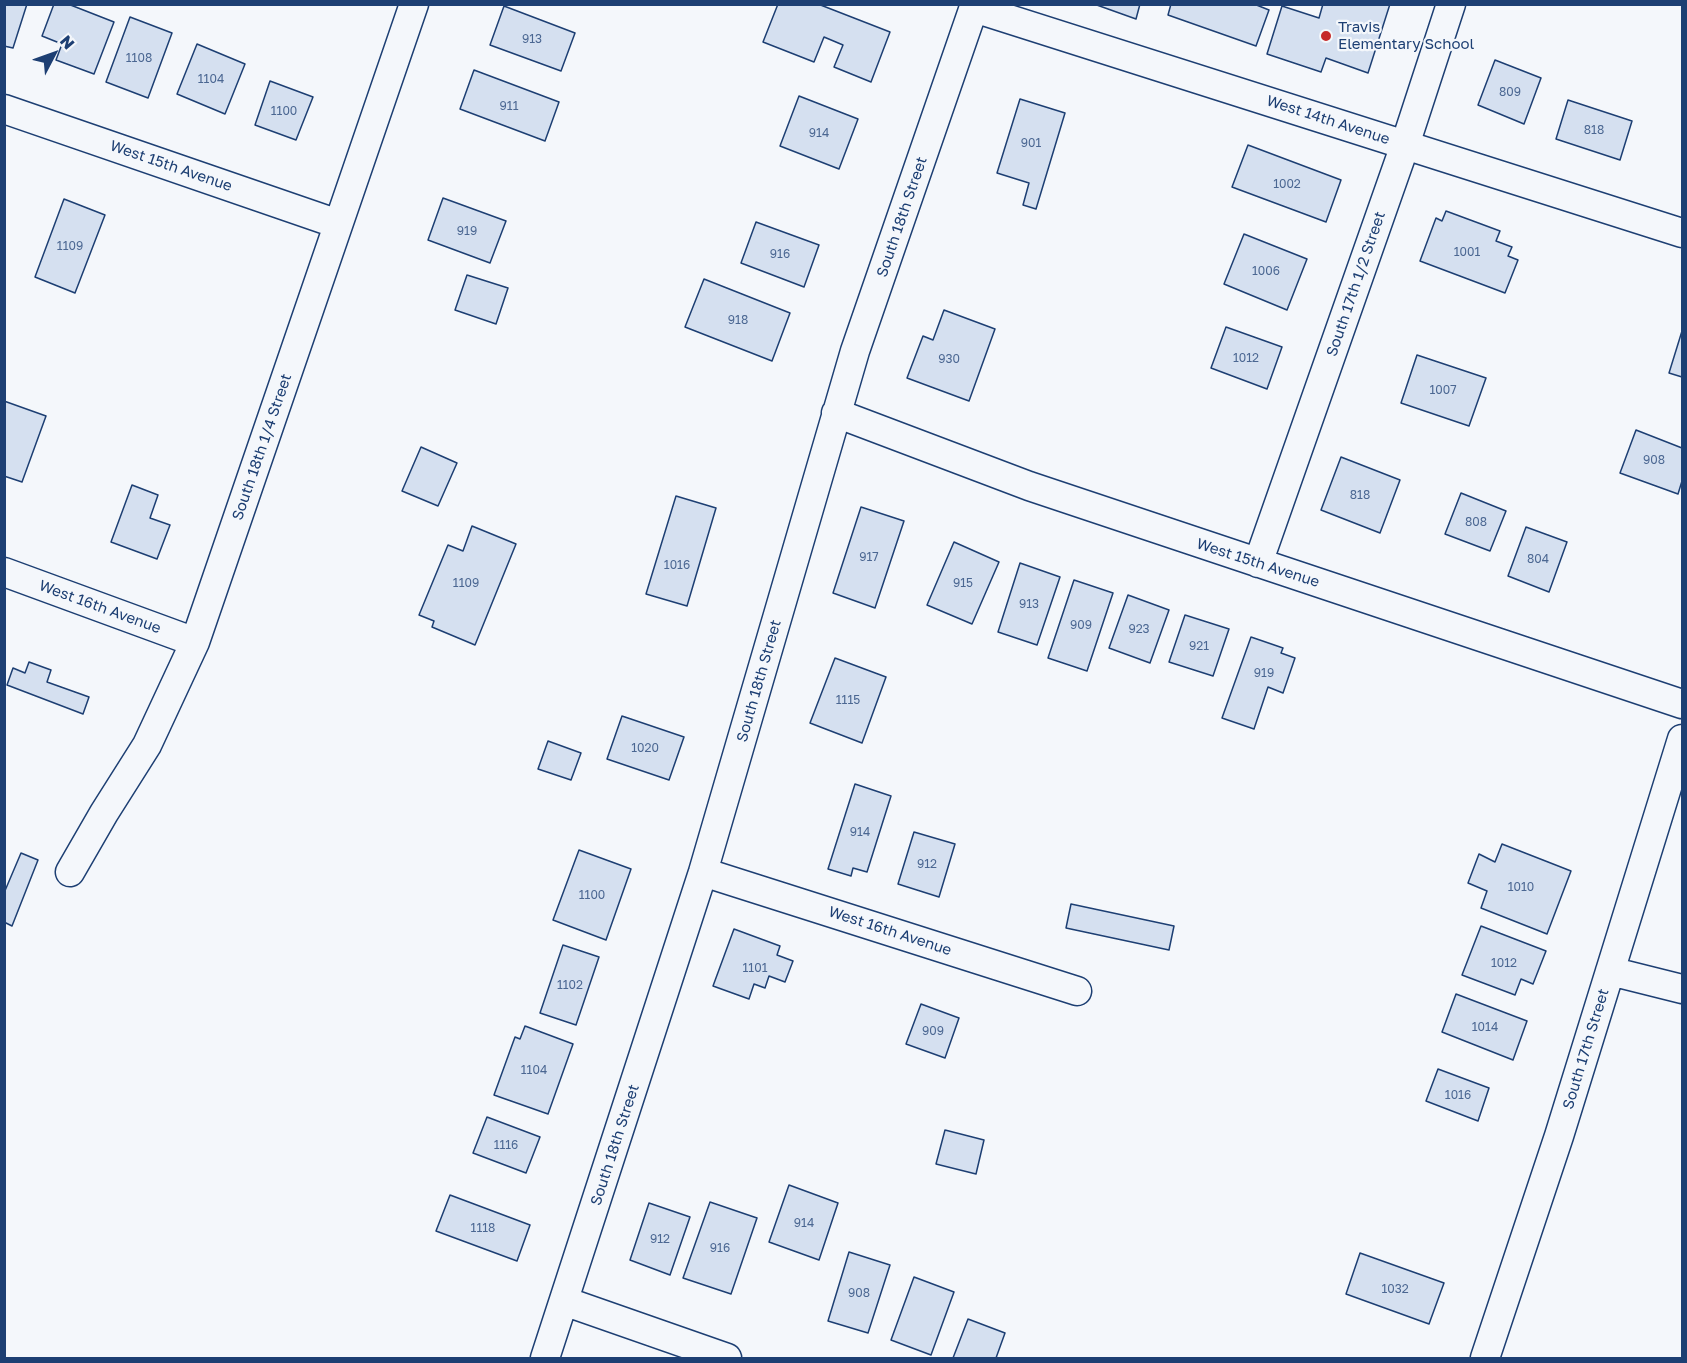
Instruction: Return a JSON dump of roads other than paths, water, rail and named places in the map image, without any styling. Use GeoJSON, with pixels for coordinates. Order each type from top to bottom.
{"type":"FeatureCollection","features":[{"type":"Feature","properties":{"kind":"street","name":"South 18th 1/4 Street"},"geometry":{"type":"LineString","coordinates":[[70,872],[147,745],[195,642],[414,4]]}},
{"type":"Feature","properties":{"kind":"street","name":"South 17th 1/2 Street"},"geometry":{"type":"LineString","coordinates":[[1258,563],[1405,145],[1451,4]]}},
{"type":"Feature","properties":{"kind":"street","name":"West 14th Avenue"},"geometry":{"type":"LineString","coordinates":[[975,6],[1683,233]]}},
{"type":"Feature","properties":{"kind":"street","name":"South 18th Street"},"geometry":{"type":"LineString","coordinates":[[545,1359],[703,872],[859,340],[975,6]]}},
{"type":"Feature","properties":{"kind":"street","name":"West 15th Avenue"},"geometry":{"type":"LineString","coordinates":[[4,109],[338,224]]}},
{"type":"Feature","properties":{"kind":"street","name":"West 15th Avenue"},"geometry":{"type":"LineString","coordinates":[[837,413],[1029,486],[1683,704]]}},
{"type":"Feature","properties":{"kind":"street","name":"West 16th Avenue"},"geometry":{"type":"LineString","coordinates":[[4,572],[195,642]]}},
{"type":"Feature","properties":{"kind":"street","name":"South 17th Street"},"geometry":{"type":"LineString","coordinates":[[1485,1359],[1559,1136],[1683,739]]}},
{"type":"Feature","properties":{"kind":"street","name":"West 16th Avenue"},"geometry":{"type":"LineString","coordinates":[[703,872],[1077,991]]}},
{"type":"Feature","properties":{"kind":"street"},"geometry":{"type":"LineString","coordinates":[[1610,971],[1683,989]]}},
{"type":"Feature","properties":{"kind":"street"},"geometry":{"type":"LineString","coordinates":[[564,1301],[727,1359]]}},
{"type":"Feature","properties":{"kind":"place","name":"Travis Elementary School"},"geometry":{"type":"Point","coordinates":[1326,36]}}]}
